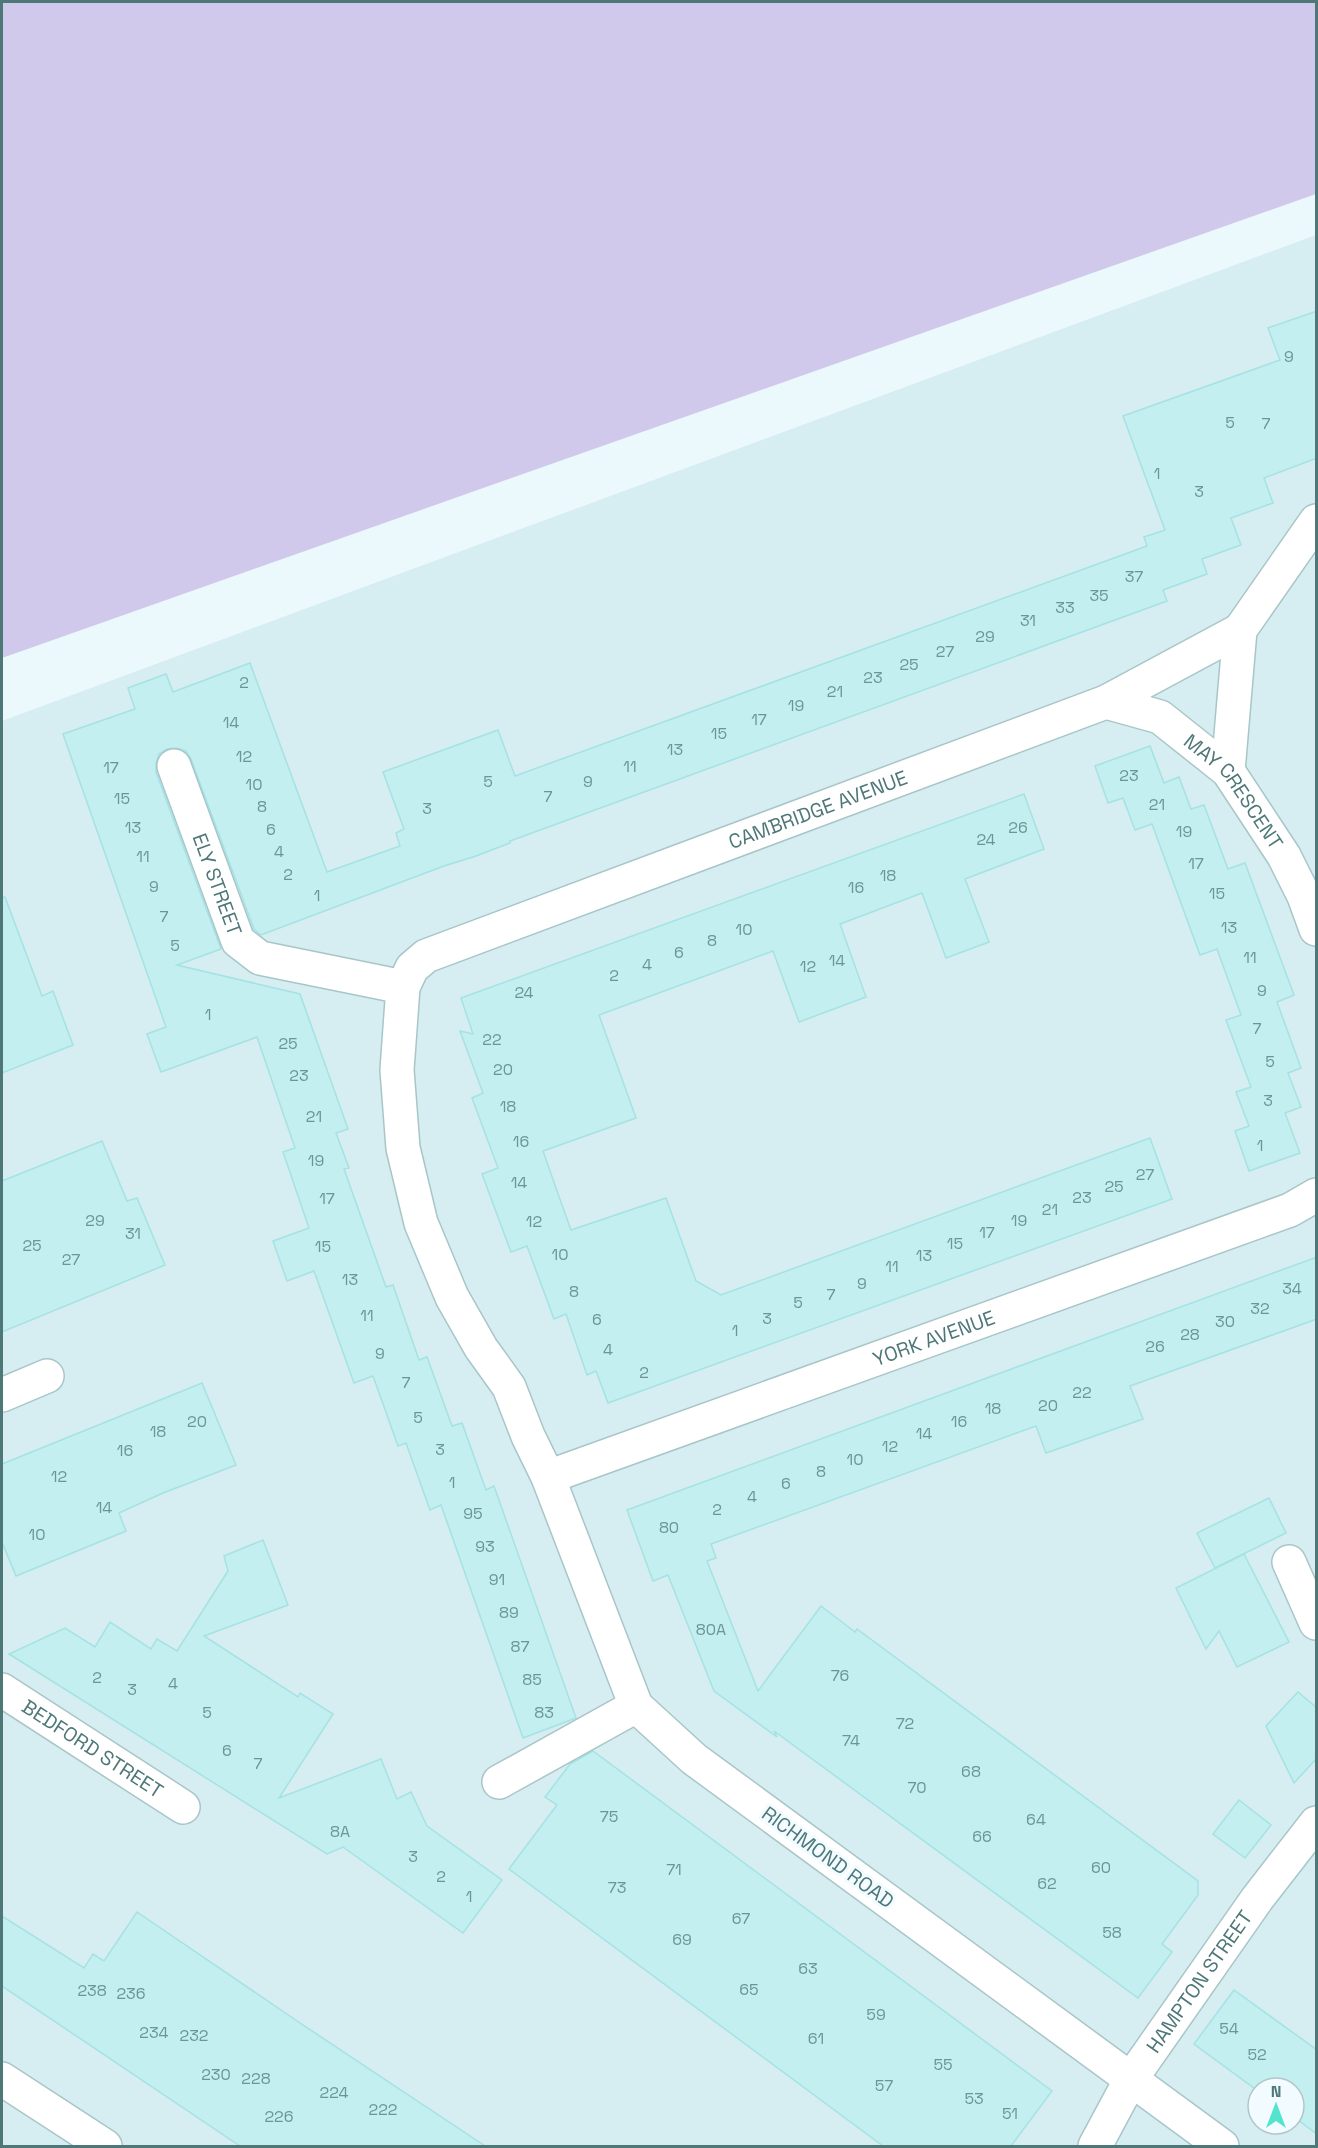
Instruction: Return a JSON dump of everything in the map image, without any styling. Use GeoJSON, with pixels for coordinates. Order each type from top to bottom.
{"type":"FeatureCollection","features":[{"type":"Feature","properties":{"kind":"street"},"geometry":{"type":"LineString","coordinates":[[1228,771],[1240,630],[1317,521]]}},
{"type":"Feature","properties":{"kind":"street","name":"CAMBRIDGE AVENUE"},"geometry":{"type":"LineString","coordinates":[[403,987],[412,968],[426,956],[1106,702],[1240,630]]}},
{"type":"Feature","properties":{"kind":"street","name":"MAY CRESCENT"},"geometry":{"type":"LineString","coordinates":[[1106,702],[1160,717],[1228,771],[1284,856],[1317,929]]}},
{"type":"Feature","properties":{"kind":"street","name":"ELY STREET"},"geometry":{"type":"LineString","coordinates":[[174,766],[238,941],[260,958],[403,987]]}},
{"type":"Feature","properties":{"kind":"street","name":"RICHMOND ROAD"},"geometry":{"type":"LineString","coordinates":[[403,987],[398,1081],[404,1148],[422,1223],[452,1298],[481,1348],[509,1387],[528,1436],[548,1477],[636,1706],[694,1759],[1222,2146]]}},
{"type":"Feature","properties":{"kind":"street","name":"YORK AVENUE"},"geometry":{"type":"LineString","coordinates":[[548,1477],[1290,1210],[1317,1195]]}},
{"type":"Feature","properties":{"kind":"street"},"geometry":{"type":"LineString","coordinates":[[2,1395],[47,1376]]}},
{"type":"Feature","properties":{"kind":"street"},"geometry":{"type":"LineString","coordinates":[[1289,1562],[1317,1623]]}},
{"type":"Feature","properties":{"kind":"street","name":"BEDFORD STREET"},"geometry":{"type":"LineString","coordinates":[[2,1690],[183,1807]]}},
{"type":"Feature","properties":{"kind":"street"},"geometry":{"type":"LineString","coordinates":[[499,1782],[636,1706]]}},
{"type":"Feature","properties":{"kind":"street","name":"HAMPTON STREET"},"geometry":{"type":"LineString","coordinates":[[1095,2146],[1131,2079],[1257,1899],[1317,1823]]}},
{"type":"Feature","properties":{"kind":"street"},"geometry":{"type":"LineString","coordinates":[[2,2079],[86,2141]]}},
{"type":"Feature","properties":{"kind":"shaded area"},"geometry":{"type":"Polygon","coordinates":[[[2,2],[1316,2],[1316,194],[2,658],[2,2]]]}},
{"type":"Feature","properties":{"kind":"shaded area"},"geometry":{"type":"Polygon","coordinates":[[[1316,235],[1316,2146],[2,2146],[2,721],[1316,235]]]}},
{"type":"Feature","properties":{"kind":"building"},"geometry":{"type":"Polygon","coordinates":[[[1317,311],[1317,458],[1264,478],[1273,503],[1231,518],[1241,545],[1202,559],[1207,574],[1163,590],[1167,601],[510,841],[510,843],[476,856],[261,935],[254,929],[191,759],[186,751],[177,748],[167,749],[159,754],[156,772],[221,949],[177,965],[300,994],[348,1129],[336,1133],[349,1168],[344,1169],[386,1287],[393,1285],[419,1360],[427,1357],[452,1426],[462,1423],[486,1490],[494,1486],[576,1718],[523,1738],[441,1505],[430,1510],[406,1443],[398,1446],[373,1376],[354,1383],[314,1271],[287,1281],[273,1241],[309,1228],[283,1152],[295,1148],[257,1037],[161,1072],[147,1034],[166,1027],[63,734],[135,709],[128,688],[166,674],[173,692],[250,663],[327,872],[400,846],[396,833],[404,829],[383,772],[498,730],[515,776],[1147,546],[1144,537],[1165,530],[1123,416],[1280,360],[1268,328],[1317,311]]]}},
{"type":"Feature","properties":{"kind":"building"},"geometry":{"type":"Polygon","coordinates":[[[1150,746],[1164,783],[1179,777],[1191,809],[1204,805],[1228,869],[1245,863],[1294,995],[1277,1002],[1301,1068],[1288,1073],[1301,1107],[1285,1113],[1300,1153],[1249,1171],[1235,1131],[1249,1126],[1236,1092],[1251,1087],[1226,1020],[1241,1015],[1217,949],[1200,955],[1152,824],[1135,830],[1123,798],[1108,803],[1095,766],[1150,746]]]}},
{"type":"Feature","properties":{"kind":"building"},"geometry":{"type":"Polygon","coordinates":[[[1024,794],[1044,849],[965,879],[989,942],[946,958],[922,893],[840,924],[866,997],[799,1022],[773,951],[599,1015],[636,1118],[543,1151],[571,1230],[666,1198],[696,1281],[721,1295],[1150,1138],[1172,1199],[608,1403],[596,1371],[587,1375],[566,1314],[554,1319],[527,1246],[511,1252],[482,1174],[498,1168],[472,1098],[483,1093],[460,1031],[473,1034],[461,998],[1024,794]]]}},
{"type":"Feature","properties":{"kind":"building"},"geometry":{"type":"Polygon","coordinates":[[[5,897],[42,996],[53,991],[73,1045],[2,1073],[2,898],[5,897]]]}},
{"type":"Feature","properties":{"kind":"building"},"geometry":{"type":"Polygon","coordinates":[[[102,1141],[127,1201],[137,1198],[165,1265],[2,1332],[2,1181],[102,1141]]]}},
{"type":"Feature","properties":{"kind":"building"},"geometry":{"type":"Polygon","coordinates":[[[1317,1257],[1317,1319],[1130,1386],[1143,1419],[1046,1453],[1036,1426],[711,1544],[716,1558],[707,1561],[758,1691],[821,1606],[855,1632],[857,1629],[1198,1881],[1198,1895],[1162,1944],[1172,1952],[1138,1998],[774,1731],[777,1737],[714,1691],[668,1575],[653,1581],[627,1510],[1317,1257]]]}},
{"type":"Feature","properties":{"kind":"building"},"geometry":{"type":"Polygon","coordinates":[[[202,1383],[236,1465],[163,1493],[119,1513],[126,1531],[16,1576],[2,1542],[2,1464],[202,1383]]]}},
{"type":"Feature","properties":{"kind":"building"},"geometry":{"type":"Polygon","coordinates":[[[1269,1498],[1286,1533],[1215,1568],[1197,1533],[1269,1498]]]}},
{"type":"Feature","properties":{"kind":"building"},"geometry":{"type":"Polygon","coordinates":[[[263,1540],[288,1605],[204,1636],[298,1697],[300,1693],[333,1714],[279,1798],[381,1759],[397,1799],[411,1792],[427,1826],[502,1880],[463,1933],[343,1847],[327,1854],[9,1654],[65,1628],[95,1647],[110,1622],[151,1649],[157,1639],[177,1651],[228,1571],[224,1556],[263,1540]]]}},
{"type":"Feature","properties":{"kind":"building"},"geometry":{"type":"Polygon","coordinates":[[[1244,1554],[1289,1642],[1237,1667],[1219,1631],[1206,1649],[1176,1588],[1244,1554]]]}},
{"type":"Feature","properties":{"kind":"building"},"geometry":{"type":"Polygon","coordinates":[[[1298,1692],[1317,1708],[1317,1758],[1294,1783],[1266,1726],[1298,1692]]]}},
{"type":"Feature","properties":{"kind":"building"},"geometry":{"type":"Polygon","coordinates":[[[593,1751],[1052,2091],[1011,2146],[883,2146],[509,1869],[557,1805],[545,1797],[570,1764],[593,1751]]]}},
{"type":"Feature","properties":{"kind":"building"},"geometry":{"type":"Polygon","coordinates":[[[1239,1800],[1271,1825],[1245,1858],[1213,1834],[1239,1800]]]}},
{"type":"Feature","properties":{"kind":"building"},"geometry":{"type":"Polygon","coordinates":[[[137,1912],[485,2146],[240,2146],[2,1986],[2,1916],[84,1968],[93,1954],[104,1961],[137,1912]]]}},
{"type":"Feature","properties":{"kind":"building"},"geometry":{"type":"Polygon","coordinates":[[[1234,1990],[1317,2050],[1317,2134],[1306,2126],[1306,2076],[1246,2076],[1246,2082],[1194,2044],[1234,1990]]]}}]}
